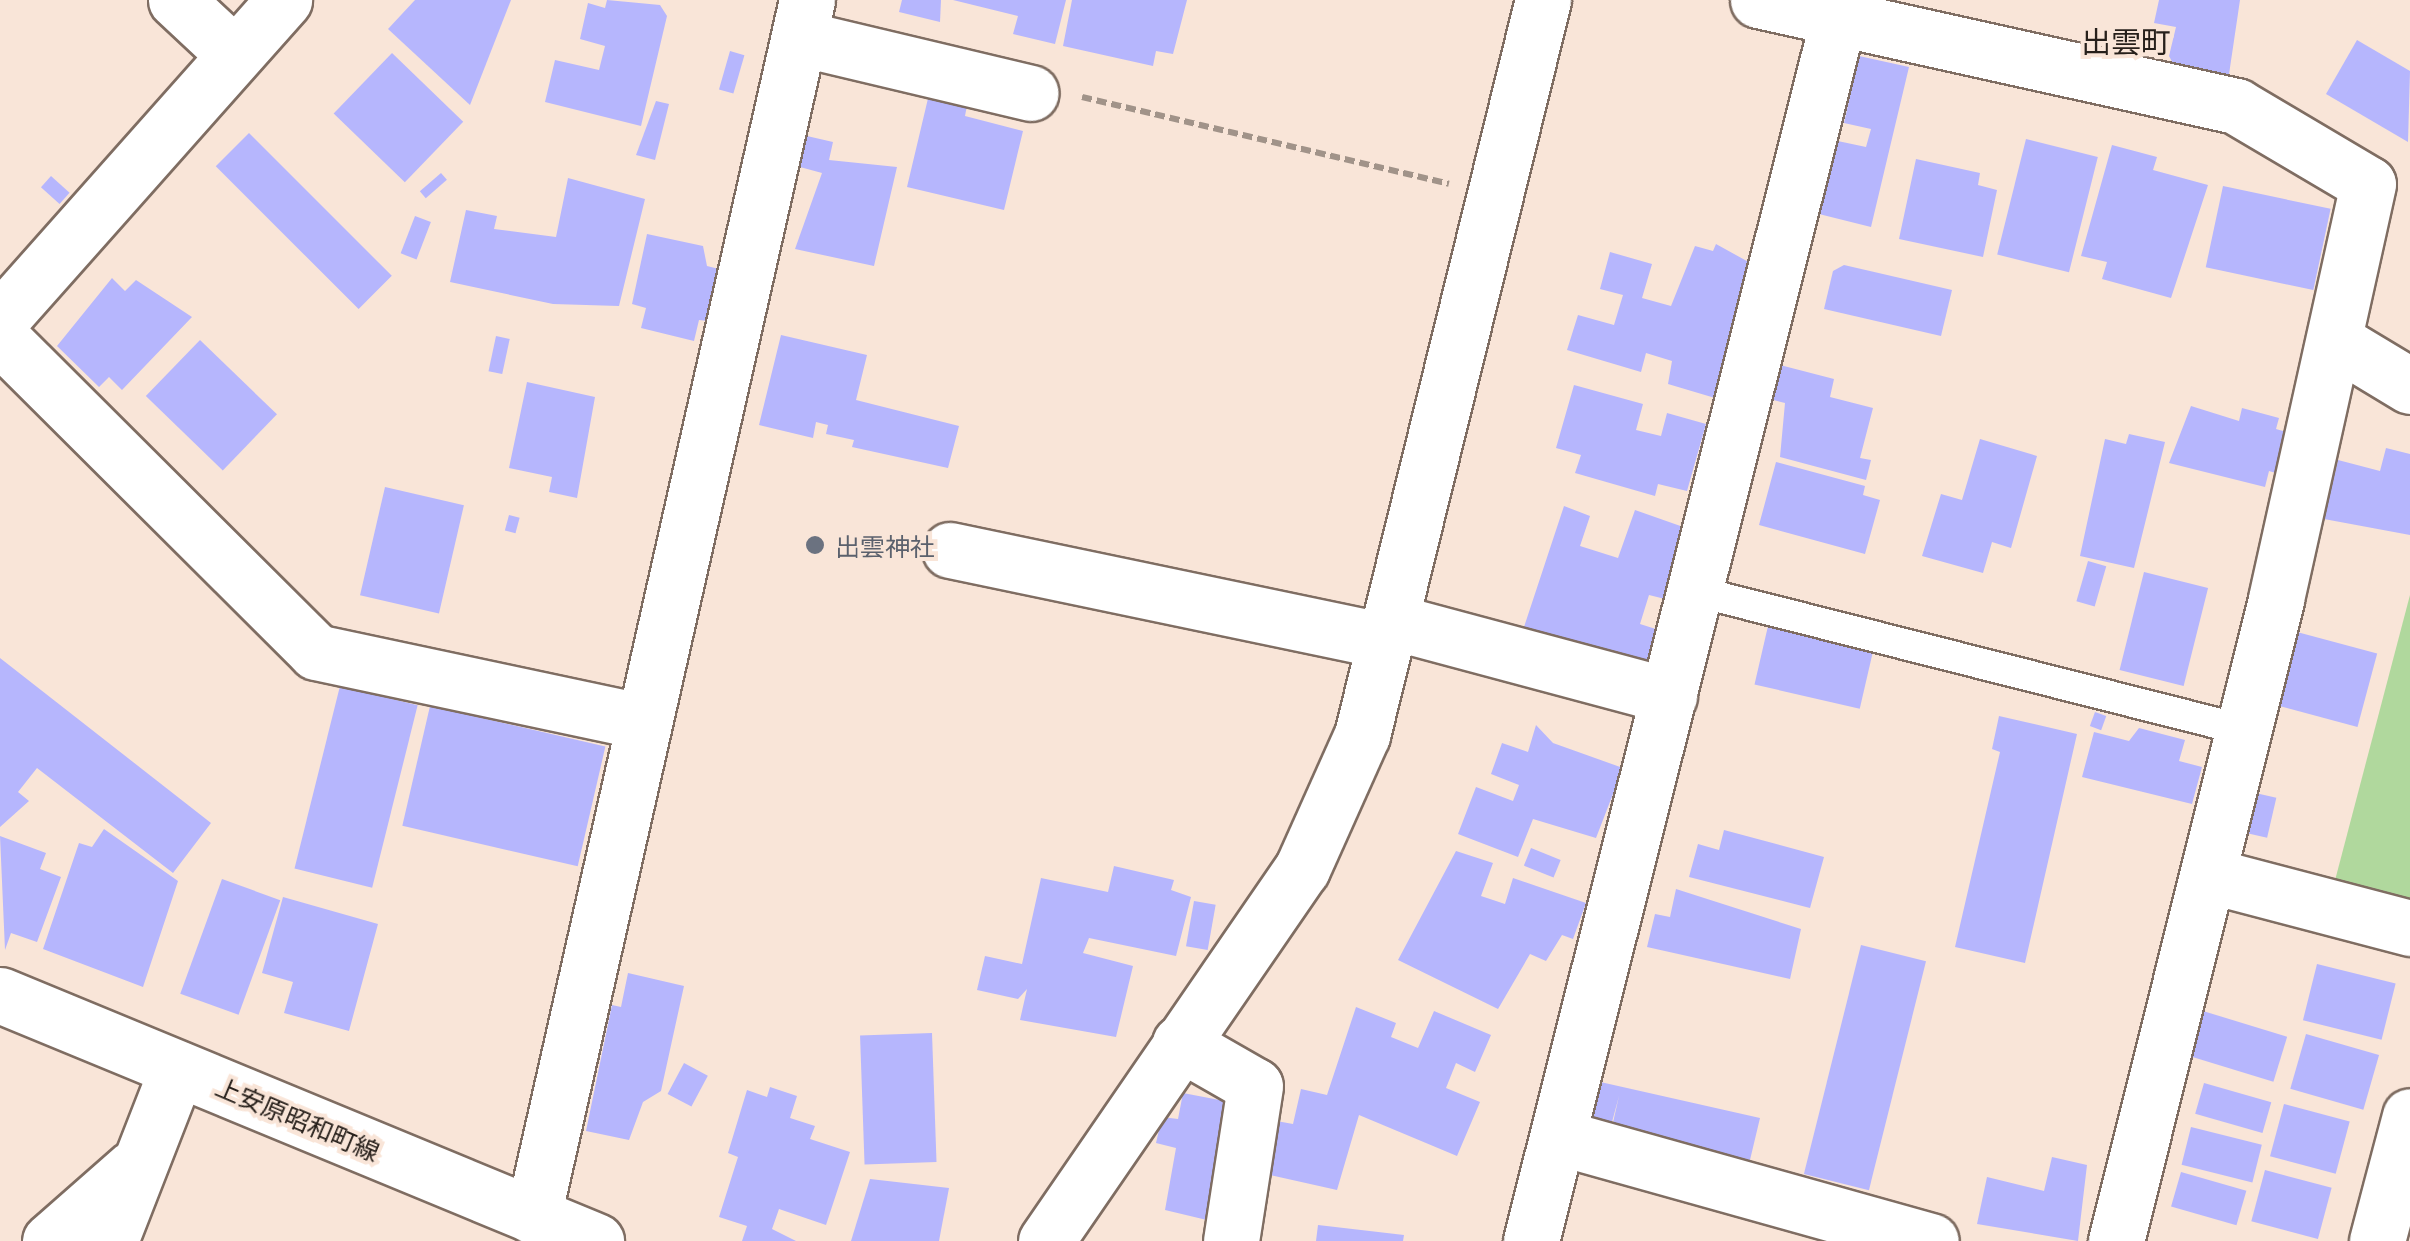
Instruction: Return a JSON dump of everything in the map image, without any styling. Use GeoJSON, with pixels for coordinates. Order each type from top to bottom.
{"type":"FeatureCollection","features":[{"type":"Feature","properties":{"kind":"street"},"geometry":{"type":"LineString","coordinates":[[176,0],[234,54]]}},
{"type":"Feature","properties":{"kind":"street"},"geometry":{"type":"LineString","coordinates":[[0,320],[284,0]]}},
{"type":"Feature","properties":{"kind":"street"},"geometry":{"type":"LineString","coordinates":[[1046,1241],[1302,869],[1362,735],[1489,194],[1543,0]]}},
{"type":"Feature","properties":{"kind":"street"},"geometry":{"type":"LineString","coordinates":[[1758,0],[1841,9],[2236,106],[2368,184],[2337,342],[2116,1241]]}},
{"type":"Feature","properties":{"kind":"street"},"geometry":{"type":"LineString","coordinates":[[1532,1241],[1841,9]]}},
{"type":"Feature","properties":{"kind":"street"},"geometry":{"type":"LineString","coordinates":[[533,1216],[640,721],[804,19],[1030,93]]}},
{"type":"Feature","properties":{"kind":"street"},"geometry":{"type":"LineString","coordinates":[[0,337],[316,652],[640,721]]}},
{"type":"Feature","properties":{"kind":"street"},"geometry":{"type":"LineString","coordinates":[[2337,342],[2410,386]]}},
{"type":"Feature","properties":{"kind":"street"},"geometry":{"type":"LineString","coordinates":[[950,550],[1387,631],[1669,696]]}},
{"type":"Feature","properties":{"kind":"street"},"geometry":{"type":"LineString","coordinates":[[2208,875],[2410,928]]}},
{"type":"Feature","properties":{"kind":"street","name":"上安原昭和町線"},"geometry":{"type":"LineString","coordinates":[[0,995],[596,1241]]}},
{"type":"Feature","properties":{"kind":"street"},"geometry":{"type":"LineString","coordinates":[[1180,1043],[1255,1086],[1232,1241]]}},
{"type":"Feature","properties":{"kind":"street"},"geometry":{"type":"LineString","coordinates":[[110,1241],[177,1068]]}},
{"type":"Feature","properties":{"kind":"street"},"geometry":{"type":"LineString","coordinates":[[2377,1241],[2410,1116]]}},
{"type":"Feature","properties":{"kind":"street"},"geometry":{"type":"LineString","coordinates":[[1558,1136],[1931,1241]]}},
{"type":"Feature","properties":{"kind":"street"},"geometry":{"type":"LineString","coordinates":[[50,1241],[139,1162]]}},
{"type":"Feature","properties":{"kind":"lane"},"geometry":{"type":"LineString","coordinates":[[1695,591],[2244,730]]}},
{"type":"Feature","properties":{"kind":"path"},"geometry":{"type":"LineString","coordinates":[[1030,93],[1070,93],[1489,194]]}},
{"type":"Feature","properties":{"kind":"green space"},"geometry":{"type":"Polygon","coordinates":[[[2410,595],[2410,908],[2333,888],[2410,595]]]}},
{"type":"Feature","properties":{"kind":"building"},"geometry":{"type":"Polygon","coordinates":[[[415,0],[511,0],[470,105],[388,29],[415,0]]]}},
{"type":"Feature","properties":{"kind":"building"},"geometry":{"type":"Polygon","coordinates":[[[607,0],[660,5],[667,16],[641,126],[545,102],[555,60],[599,70],[605,46],[580,39],[588,3],[605,8],[607,0]]]}},
{"type":"Feature","properties":{"kind":"building"},"geometry":{"type":"Polygon","coordinates":[[[902,0],[941,0],[940,22],[899,12],[902,0]]]}},
{"type":"Feature","properties":{"kind":"building"},"geometry":{"type":"Polygon","coordinates":[[[953,0],[1066,0],[1055,44],[1013,34],[1018,16],[953,0]]]}},
{"type":"Feature","properties":{"kind":"building"},"geometry":{"type":"Polygon","coordinates":[[[1072,0],[1187,0],[1173,54],[1156,51],[1153,66],[1063,46],[1072,0]]]}},
{"type":"Feature","properties":{"kind":"building"},"geometry":{"type":"Polygon","coordinates":[[[2159,0],[2240,0],[2228,81],[2176,69],[2169,56],[2176,27],[2154,23],[2159,0]]]}},
{"type":"Feature","properties":{"kind":"building"},"geometry":{"type":"Polygon","coordinates":[[[2357,40],[2410,71],[2408,142],[2326,94],[2357,40]]]}},
{"type":"Feature","properties":{"kind":"building"},"geometry":{"type":"Polygon","coordinates":[[[730,51],[744,55],[733,94],[719,89],[730,51]]]}},
{"type":"Feature","properties":{"kind":"building"},"geometry":{"type":"Polygon","coordinates":[[[392,53],[463,122],[405,182],[334,113],[392,53]]]}},
{"type":"Feature","properties":{"kind":"building"},"geometry":{"type":"Polygon","coordinates":[[[1859,56],[1909,67],[1871,227],[1815,213],[1833,140],[1866,147],[1871,129],[1844,123],[1859,56]]]}},
{"type":"Feature","properties":{"kind":"building"},"geometry":{"type":"Polygon","coordinates":[[[930,90],[968,100],[965,116],[1023,131],[1004,210],[907,187],[930,90]]]}},
{"type":"Feature","properties":{"kind":"building"},"geometry":{"type":"Polygon","coordinates":[[[656,101],[669,104],[655,160],[636,155],[656,101]]]}},
{"type":"Feature","properties":{"kind":"building"},"geometry":{"type":"Polygon","coordinates":[[[249,133],[392,276],[359,309],[216,166],[249,133]]]}},
{"type":"Feature","properties":{"kind":"building"},"geometry":{"type":"Polygon","coordinates":[[[807,136],[833,142],[829,160],[897,167],[874,266],[795,249],[822,173],[800,167],[807,136]]]}},
{"type":"Feature","properties":{"kind":"building"},"geometry":{"type":"Polygon","coordinates":[[[2026,139],[2098,157],[2069,272],[1997,254],[2026,139]]]}},
{"type":"Feature","properties":{"kind":"building"},"geometry":{"type":"Polygon","coordinates":[[[2112,145],[2157,157],[2153,170],[2208,185],[2171,298],[2102,279],[2107,262],[2081,256],[2112,145]]]}},
{"type":"Feature","properties":{"kind":"building"},"geometry":{"type":"Polygon","coordinates":[[[1916,159],[1980,173],[1978,185],[1997,190],[1983,257],[1899,239],[1916,159]]]}},
{"type":"Feature","properties":{"kind":"building"},"geometry":{"type":"Polygon","coordinates":[[[441,173],[447,180],[426,198],[420,191],[441,173]]]}},
{"type":"Feature","properties":{"kind":"building"},"geometry":{"type":"Polygon","coordinates":[[[51,176],[70,193],[60,204],[41,187],[51,176]]]}},
{"type":"Feature","properties":{"kind":"building"},"geometry":{"type":"Polygon","coordinates":[[[568,178],[645,199],[619,306],[553,304],[450,282],[466,210],[497,216],[494,229],[556,237],[568,178]]]}},
{"type":"Feature","properties":{"kind":"building"},"geometry":{"type":"Polygon","coordinates":[[[2223,186],[2331,209],[2313,290],[2206,267],[2223,186]]]}},
{"type":"Feature","properties":{"kind":"building"},"geometry":{"type":"Polygon","coordinates":[[[415,216],[431,222],[417,259],[401,253],[415,216]]]}},
{"type":"Feature","properties":{"kind":"building"},"geometry":{"type":"Polygon","coordinates":[[[647,234],[703,246],[707,266],[719,269],[708,321],[699,320],[694,341],[641,328],[646,308],[632,304],[647,234]]]}},
{"type":"Feature","properties":{"kind":"building"},"geometry":{"type":"Polygon","coordinates":[[[1716,244],[1754,265],[1715,398],[1668,384],[1672,361],[1646,353],[1641,372],[1567,350],[1578,315],[1614,325],[1623,295],[1600,289],[1610,252],[1652,264],[1642,298],[1671,306],[1695,246],[1713,251],[1716,244]]]}},
{"type":"Feature","properties":{"kind":"building"},"geometry":{"type":"Polygon","coordinates":[[[1844,265],[1952,290],[1941,336],[1824,309],[1833,271],[1844,265]]]}},
{"type":"Feature","properties":{"kind":"building"},"geometry":{"type":"Polygon","coordinates":[[[112,278],[125,291],[136,280],[192,317],[122,390],[109,377],[99,387],[57,346],[112,278]]]}},
{"type":"Feature","properties":{"kind":"building"},"geometry":{"type":"Polygon","coordinates":[[[781,335],[867,355],[856,400],[959,426],[948,468],[852,447],[854,440],[826,434],[828,425],[816,422],[813,438],[759,425],[781,335]]]}},
{"type":"Feature","properties":{"kind":"building"},"geometry":{"type":"Polygon","coordinates":[[[496,336],[510,339],[502,374],[489,371],[496,336]]]}},
{"type":"Feature","properties":{"kind":"building"},"geometry":{"type":"Polygon","coordinates":[[[200,340],[277,414],[223,470],[146,396],[200,340]]]}},
{"type":"Feature","properties":{"kind":"building"},"geometry":{"type":"Polygon","coordinates":[[[1780,365],[1834,379],[1830,397],[1873,408],[1860,458],[1871,460],[1866,480],[1780,457],[1785,403],[1770,399],[1780,365]]]}},
{"type":"Feature","properties":{"kind":"building"},"geometry":{"type":"Polygon","coordinates":[[[527,382],[595,397],[577,498],[549,492],[552,477],[509,468],[527,382]]]}},
{"type":"Feature","properties":{"kind":"building"},"geometry":{"type":"Polygon","coordinates":[[[1574,385],[1643,404],[1636,430],[1661,436],[1667,413],[1706,424],[1687,491],[1658,484],[1655,496],[1575,473],[1581,455],[1556,448],[1574,385]]]}},
{"type":"Feature","properties":{"kind":"building"},"geometry":{"type":"Polygon","coordinates":[[[2191,406],[2239,421],[2242,408],[2279,418],[2276,429],[2290,433],[2279,474],[2269,471],[2265,487],[2169,463],[2191,406]]]}},
{"type":"Feature","properties":{"kind":"building"},"geometry":{"type":"Polygon","coordinates":[[[2129,434],[2165,442],[2134,568],[2080,556],[2105,439],[2126,444],[2129,434]]]}},
{"type":"Feature","properties":{"kind":"building"},"geometry":{"type":"Polygon","coordinates":[[[1980,439],[2037,456],[2011,548],[1992,542],[1983,573],[1922,556],[1941,494],[1962,500],[1980,439]]]}},
{"type":"Feature","properties":{"kind":"building"},"geometry":{"type":"Polygon","coordinates":[[[2386,448],[2410,454],[2410,535],[2324,519],[2338,460],[2380,471],[2386,448]]]}},
{"type":"Feature","properties":{"kind":"building"},"geometry":{"type":"Polygon","coordinates":[[[1776,462],[1865,486],[1863,495],[1880,500],[1865,554],[1759,525],[1776,462]]]}},
{"type":"Feature","properties":{"kind":"building"},"geometry":{"type":"Polygon","coordinates":[[[385,487],[464,505],[439,613],[360,595],[385,487]]]}},
{"type":"Feature","properties":{"kind":"building"},"geometry":{"type":"Polygon","coordinates":[[[1564,506],[1590,516],[1580,546],[1618,558],[1635,510],[1689,529],[1665,599],[1649,595],[1640,624],[1662,631],[1650,673],[1522,633],[1564,506]]]}},
{"type":"Feature","properties":{"kind":"building"},"geometry":{"type":"Polygon","coordinates":[[[509,515],[520,518],[515,533],[505,530],[509,515]]]}},
{"type":"Feature","properties":{"kind":"building"},"geometry":{"type":"Polygon","coordinates":[[[2088,561],[2106,566],[2095,607],[2076,601],[2088,561]]]}},
{"type":"Feature","properties":{"kind":"building"},"geometry":{"type":"Polygon","coordinates":[[[2144,572],[2208,588],[2184,686],[2120,670],[2144,572]]]}},
{"type":"Feature","properties":{"kind":"building"},"geometry":{"type":"Polygon","coordinates":[[[1768,626],[1873,650],[1860,709],[1755,684],[1768,626]]]}},
{"type":"Feature","properties":{"kind":"building"},"geometry":{"type":"Polygon","coordinates":[[[2297,632],[2377,653],[2358,727],[2277,705],[2297,632]]]}},
{"type":"Feature","properties":{"kind":"building"},"geometry":{"type":"Polygon","coordinates":[[[0,658],[211,823],[173,873],[37,768],[18,792],[29,801],[0,827],[0,658]]]}},
{"type":"Feature","properties":{"kind":"building"},"geometry":{"type":"Polygon","coordinates":[[[340,686],[418,705],[372,888],[295,868],[340,686]]]}},
{"type":"Feature","properties":{"kind":"building"},"geometry":{"type":"Polygon","coordinates":[[[430,706],[605,746],[578,866],[402,826],[430,706]]]}},
{"type":"Feature","properties":{"kind":"building"},"geometry":{"type":"Polygon","coordinates":[[[2095,712],[2106,716],[2101,730],[2090,726],[2095,712]]]}},
{"type":"Feature","properties":{"kind":"building"},"geometry":{"type":"Polygon","coordinates":[[[1999,716],[2077,734],[2025,963],[1955,947],[2000,752],[1992,749],[1999,716]]]}},
{"type":"Feature","properties":{"kind":"building"},"geometry":{"type":"Polygon","coordinates":[[[1536,725],[1553,743],[1623,768],[1596,838],[1533,819],[1518,857],[1458,834],[1476,787],[1513,801],[1519,785],[1491,774],[1502,743],[1528,752],[1536,725]]]}},
{"type":"Feature","properties":{"kind":"building"},"geometry":{"type":"Polygon","coordinates":[[[2139,728],[2185,740],[2179,761],[2202,767],[2192,804],[2082,777],[2094,732],[2129,741],[2139,728]]]}},
{"type":"Feature","properties":{"kind":"building"},"geometry":{"type":"Polygon","coordinates":[[[2251,792],[2276,798],[2267,838],[2242,832],[2251,792]]]}},
{"type":"Feature","properties":{"kind":"building"},"geometry":{"type":"Polygon","coordinates":[[[104,829],[178,881],[143,987],[43,949],[79,843],[92,847],[104,829]]]}},
{"type":"Feature","properties":{"kind":"building"},"geometry":{"type":"Polygon","coordinates":[[[1724,830],[1824,857],[1810,908],[1689,877],[1698,844],[1719,850],[1724,830]]]}},
{"type":"Feature","properties":{"kind":"building"},"geometry":{"type":"Polygon","coordinates":[[[0,836],[46,853],[40,869],[61,877],[37,942],[11,933],[5,950],[0,836]]]}},
{"type":"Feature","properties":{"kind":"building"},"geometry":{"type":"Polygon","coordinates":[[[1531,848],[1561,860],[1554,878],[1524,866],[1531,848]]]}},
{"type":"Feature","properties":{"kind":"building"},"geometry":{"type":"Polygon","coordinates":[[[1456,851],[1493,863],[1481,896],[1505,904],[1513,878],[1586,903],[1573,939],[1562,935],[1546,961],[1530,954],[1498,1009],[1398,960],[1456,851]]]}},
{"type":"Feature","properties":{"kind":"building"},"geometry":{"type":"Polygon","coordinates":[[[1114,866],[1174,880],[1171,890],[1191,897],[1176,956],[1089,938],[1083,953],[1133,966],[1116,1037],[1020,1020],[1027,989],[1018,999],[977,990],[985,956],[1022,964],[1041,878],[1108,892],[1114,866]]]}},
{"type":"Feature","properties":{"kind":"building"},"geometry":{"type":"Polygon","coordinates":[[[222,879],[280,900],[239,1015],[180,994],[222,879]]]}},
{"type":"Feature","properties":{"kind":"building"},"geometry":{"type":"Polygon","coordinates":[[[1676,889],[1801,929],[1790,979],[1647,947],[1655,914],[1670,917],[1676,889]]]}},
{"type":"Feature","properties":{"kind":"building"},"geometry":{"type":"Polygon","coordinates":[[[283,897],[378,924],[349,1031],[284,1013],[293,982],[262,973],[283,897]]]}},
{"type":"Feature","properties":{"kind":"building"},"geometry":{"type":"Polygon","coordinates":[[[1194,901],[1216,905],[1208,950],[1186,946],[1194,901]]]}},
{"type":"Feature","properties":{"kind":"building"},"geometry":{"type":"Polygon","coordinates":[[[1861,945],[1926,961],[1869,1190],[1804,1174],[1861,945]]]}},
{"type":"Feature","properties":{"kind":"building"},"geometry":{"type":"Polygon","coordinates":[[[2317,964],[2396,984],[2382,1040],[2303,1020],[2317,964]]]}},
{"type":"Feature","properties":{"kind":"building"},"geometry":{"type":"Polygon","coordinates":[[[628,973],[684,986],[661,1091],[643,1102],[629,1140],[586,1131],[612,1005],[621,1007],[628,973]]]}},
{"type":"Feature","properties":{"kind":"building"},"geometry":{"type":"Polygon","coordinates":[[[1356,1007],[1396,1023],[1391,1037],[1418,1048],[1434,1011],[1491,1035],[1475,1072],[1456,1063],[1446,1088],[1480,1102],[1457,1156],[1359,1115],[1337,1190],[1261,1173],[1271,1120],[1293,1124],[1301,1089],[1327,1095],[1356,1007]]]}},
{"type":"Feature","properties":{"kind":"building"},"geometry":{"type":"Polygon","coordinates":[[[2203,1011],[2287,1037],[2273,1082],[2189,1056],[2203,1011]]]}},
{"type":"Feature","properties":{"kind":"building"},"geometry":{"type":"Polygon","coordinates":[[[932,1033],[937,1162],[865,1164],[860,1036],[932,1033]]]}},
{"type":"Feature","properties":{"kind":"building"},"geometry":{"type":"Polygon","coordinates":[[[2306,1034],[2379,1055],[2363,1110],[2290,1089],[2306,1034]]]}},
{"type":"Feature","properties":{"kind":"building"},"geometry":{"type":"Polygon","coordinates":[[[684,1063],[708,1076],[691,1107],[668,1094],[684,1063]]]}},
{"type":"Feature","properties":{"kind":"building"},"geometry":{"type":"Polygon","coordinates":[[[1596,1081],[1760,1118],[1750,1160],[1612,1127],[1619,1096],[1612,1122],[1587,1117],[1596,1081]]]}},
{"type":"Feature","properties":{"kind":"building"},"geometry":{"type":"Polygon","coordinates":[[[2204,1083],[2271,1102],[2262,1133],[2195,1114],[2204,1083]]]}},
{"type":"Feature","properties":{"kind":"building"},"geometry":{"type":"Polygon","coordinates":[[[770,1087],[797,1096],[790,1118],[815,1126],[810,1139],[850,1152],[826,1225],[779,1209],[772,1229],[796,1241],[742,1241],[747,1226],[719,1217],[738,1157],[728,1153],[747,1090],[767,1097],[770,1087]]]}},
{"type":"Feature","properties":{"kind":"building"},"geometry":{"type":"Polygon","coordinates":[[[1183,1093],[1235,1103],[1211,1221],[1165,1210],[1176,1148],[1156,1143],[1162,1117],[1178,1119],[1183,1093]]]}},
{"type":"Feature","properties":{"kind":"building"},"geometry":{"type":"Polygon","coordinates":[[[2284,1104],[2350,1122],[2336,1174],[2270,1156],[2284,1104]]]}},
{"type":"Feature","properties":{"kind":"building"},"geometry":{"type":"Polygon","coordinates":[[[2191,1127],[2262,1145],[2252,1183],[2182,1165],[2191,1127]]]}},
{"type":"Feature","properties":{"kind":"building"},"geometry":{"type":"Polygon","coordinates":[[[2052,1157],[2087,1165],[2078,1241],[1977,1224],[1987,1177],[2044,1191],[2052,1157]]]}},
{"type":"Feature","properties":{"kind":"building"},"geometry":{"type":"Polygon","coordinates":[[[2265,1170],[2332,1188],[2318,1239],[2251,1221],[2265,1170]]]}},
{"type":"Feature","properties":{"kind":"building"},"geometry":{"type":"Polygon","coordinates":[[[2181,1172],[2246,1191],[2236,1225],[2171,1207],[2181,1172]]]}},
{"type":"Feature","properties":{"kind":"building"},"geometry":{"type":"Polygon","coordinates":[[[870,1179],[949,1188],[939,1241],[851,1241],[870,1179]]]}},
{"type":"Feature","properties":{"kind":"building"},"geometry":{"type":"Polygon","coordinates":[[[1318,1225],[1404,1235],[1403,1241],[1316,1241],[1318,1225]]]}},
{"type":"Feature","properties":{"kind":"place","name":"出雲神社"},"geometry":{"type":"Point","coordinates":[815,545]}},
{"type":"Feature","properties":{"kind":"district","name":"出雲町"},"geometry":{"type":"Point","coordinates":[2126,40]}}]}
